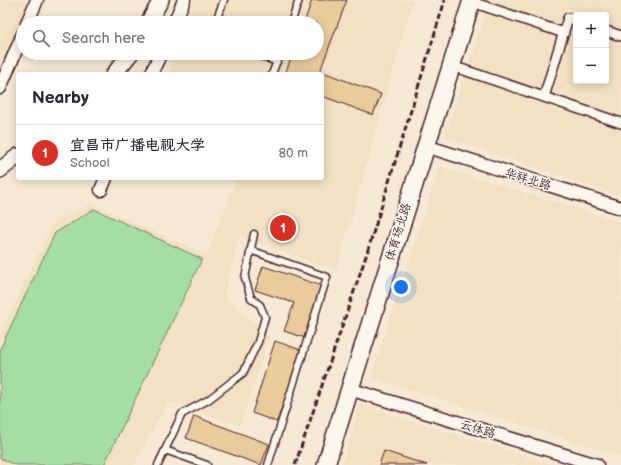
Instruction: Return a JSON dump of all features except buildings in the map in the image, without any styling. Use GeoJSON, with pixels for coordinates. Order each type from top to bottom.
{"type":"FeatureCollection","features":[{"type":"Feature","properties":{"kind":"main road","name":"体育场北路"},"geometry":{"type":"LineString","coordinates":[[337,465],[434,149],[461,69],[478,2]]}},
{"type":"Feature","properties":{"kind":"main road","name":"体育场北路"},"geometry":{"type":"LineString","coordinates":[[326,465],[478,2]]}},
{"type":"Feature","properties":{"kind":"street"},"geometry":{"type":"LineString","coordinates":[[31,16],[37,0]]}},
{"type":"Feature","properties":{"kind":"street"},"geometry":{"type":"LineString","coordinates":[[152,16],[161,0]]}},
{"type":"Feature","properties":{"kind":"street"},"geometry":{"type":"LineString","coordinates":[[177,16],[184,0]]}},
{"type":"Feature","properties":{"kind":"street"},"geometry":{"type":"LineString","coordinates":[[478,2],[564,33]]}},
{"type":"Feature","properties":{"kind":"street"},"geometry":{"type":"LineString","coordinates":[[544,97],[568,18],[573,19]]}},
{"type":"Feature","properties":{"kind":"street"},"geometry":{"type":"LineString","coordinates":[[609,32],[621,36]]}},
{"type":"Feature","properties":{"kind":"street"},"geometry":{"type":"LineString","coordinates":[[0,88],[16,50]]}},
{"type":"Feature","properties":{"kind":"street"},"geometry":{"type":"LineString","coordinates":[[116,72],[125,60]]}},
{"type":"Feature","properties":{"kind":"street"},"geometry":{"type":"LineString","coordinates":[[152,72],[158,60]]}},
{"type":"Feature","properties":{"kind":"street"},"geometry":{"type":"LineString","coordinates":[[461,69],[621,123]]}},
{"type":"Feature","properties":{"kind":"street","name":"华祥北路"},"geometry":{"type":"LineString","coordinates":[[434,149],[621,208]]}},
{"type":"Feature","properties":{"kind":"street"},"geometry":{"type":"LineString","coordinates":[[0,170],[16,158]]}},
{"type":"Feature","properties":{"kind":"street"},"geometry":{"type":"LineString","coordinates":[[101,190],[105,180]]}},
{"type":"Feature","properties":{"kind":"street","name":"云体路"},"geometry":{"type":"LineString","coordinates":[[359,392],[597,465]]}},
{"type":"Feature","properties":{"kind":"lane"},"geometry":{"type":"LineString","coordinates":[[218,16],[224,0]]}},
{"type":"Feature","properties":{"kind":"lane"},"geometry":{"type":"LineString","coordinates":[[293,16],[299,0]]}},
{"type":"Feature","properties":{"kind":"lane"},"geometry":{"type":"LineString","coordinates":[[271,60],[276,62],[273,72]]}},
{"type":"Feature","properties":{"kind":"lane"},"geometry":{"type":"LineString","coordinates":[[158,465],[182,414],[208,400],[243,373],[258,342],[266,317],[260,305],[251,298],[245,278],[254,234]]}},
{"type":"Feature","properties":{"kind":"lane"},"geometry":{"type":"LineString","coordinates":[[250,250],[327,277],[268,465]]}},
{"type":"Feature","properties":{"kind":"lane"},"geometry":{"type":"LineString","coordinates":[[166,450],[207,465]]}},
{"type":"Feature","properties":{"kind":"shaded area"},"geometry":{"type":"Polygon","coordinates":[[[0,0],[31,0],[24,16],[16,16],[16,34],[0,70],[0,0]]]}},
{"type":"Feature","properties":{"kind":"shaded area"},"geometry":{"type":"Polygon","coordinates":[[[194,0],[413,0],[336,271],[239,236],[224,295],[269,337],[240,426],[168,401],[134,465],[0,465],[0,334],[54,221],[91,204],[207,255],[236,180],[324,180],[324,72],[169,72],[173,60],[324,60],[324,16],[188,16],[194,0]]]}},
{"type":"Feature","properties":{"kind":"shaded area"},"geometry":{"type":"Polygon","coordinates":[[[490,0],[621,0],[621,196],[444,137],[490,0]]]}},
{"type":"Feature","properties":{"kind":"shaded area"},"geometry":{"type":"Polygon","coordinates":[[[440,167],[621,222],[621,456],[371,377],[440,167]]]}},
{"type":"Feature","properties":{"kind":"shaded area"},"geometry":{"type":"Polygon","coordinates":[[[360,405],[555,465],[342,465],[360,405]]]}},
{"type":"Feature","properties":{"kind":"green space"},"geometry":{"type":"Polygon","coordinates":[[[94,209],[202,259],[104,465],[15,465],[0,458],[0,349],[55,233],[94,209]]]}},
{"type":"Feature","properties":{"kind":"railway"},"geometry":{"type":"LineString","coordinates":[[295,465],[367,253],[445,0]]}},
{"type":"Feature","properties":{"kind":"place","name":"宜昌市广播电视大学"},"geometry":{"type":"Point","coordinates":[283,228]}}]}
